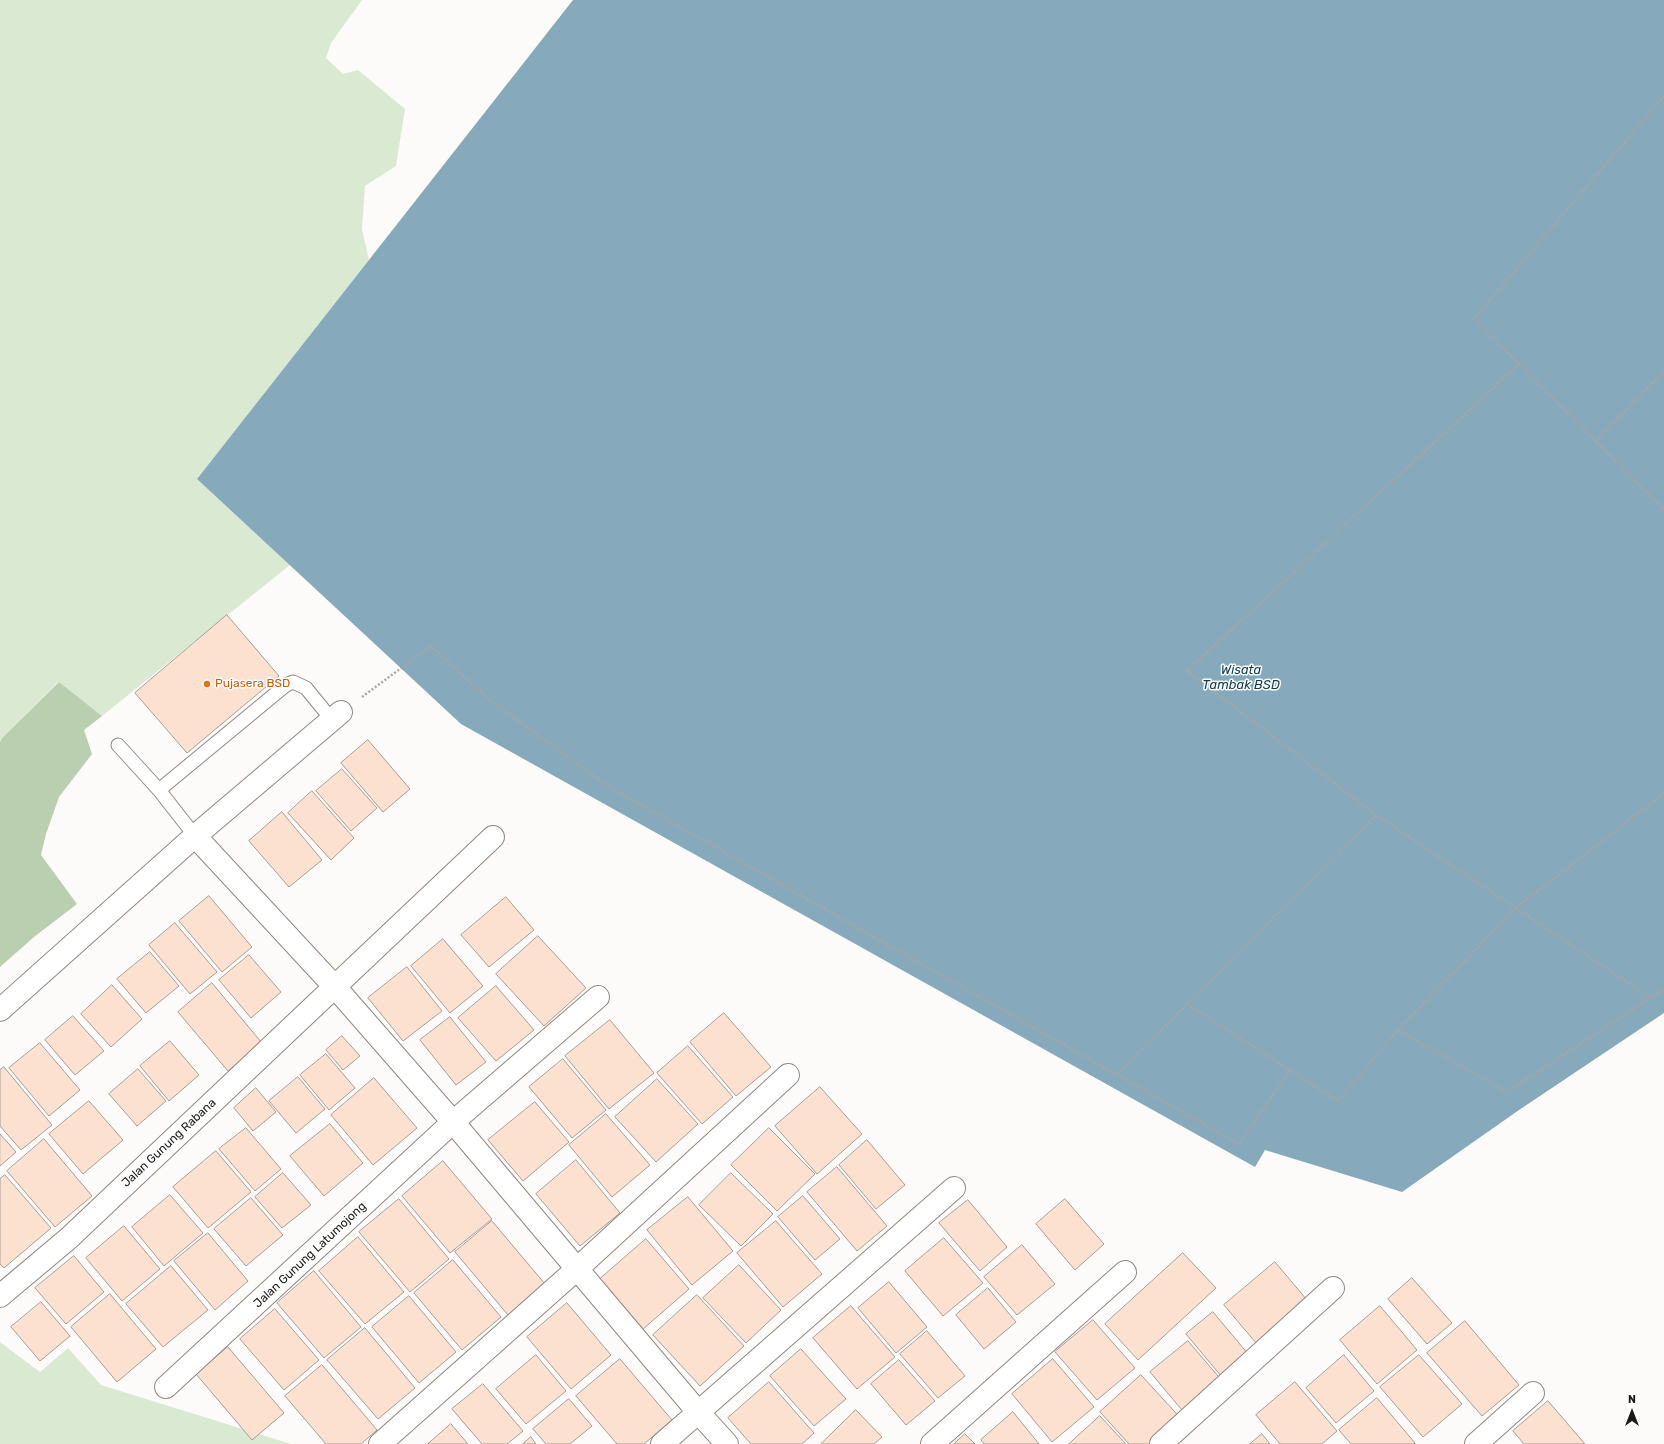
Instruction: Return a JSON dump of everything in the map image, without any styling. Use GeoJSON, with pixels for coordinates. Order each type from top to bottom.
{"type":"FeatureCollection","features":[{"type":"Feature","properties":{"kind":"street"},"geometry":{"type":"LineString","coordinates":[[0,1010],[195,836],[336,716]]}},
{"type":"Feature","properties":{"kind":"street"},"geometry":{"type":"LineString","coordinates":[[195,836],[335,987],[453,1122],[578,1268],[698,1412],[727,1444]]}},
{"type":"Feature","properties":{"kind":"street","name":"Jalan Gunung Rabana"},"geometry":{"type":"LineString","coordinates":[[0,1296],[69,1238],[493,837]]}},
{"type":"Feature","properties":{"kind":"street","name":"Jalan Gunung Latumojong"},"geometry":{"type":"LineString","coordinates":[[166,1387],[453,1122],[598,997]]}},
{"type":"Feature","properties":{"kind":"street"},"geometry":{"type":"LineString","coordinates":[[380,1444],[578,1268],[788,1075]]}},
{"type":"Feature","properties":{"kind":"street"},"geometry":{"type":"LineString","coordinates":[[662,1444],[954,1188]]}},
{"type":"Feature","properties":{"kind":"street"},"geometry":{"type":"LineString","coordinates":[[932,1444],[1125,1272]]}},
{"type":"Feature","properties":{"kind":"street"},"geometry":{"type":"LineString","coordinates":[[1161,1444],[1333,1288]]}},
{"type":"Feature","properties":{"kind":"street"},"geometry":{"type":"LineString","coordinates":[[1476,1444],[1533,1393]]}},
{"type":"Feature","properties":{"kind":"lane"},"geometry":{"type":"LineString","coordinates":[[159,790],[286,685],[293,682],[306,688],[336,716]]}},
{"type":"Feature","properties":{"kind":"lane"},"geometry":{"type":"LineString","coordinates":[[118,745],[159,790],[195,836]]}},
{"type":"Feature","properties":{"kind":"path"},"geometry":{"type":"LineString","coordinates":[[1664,96],[1474,319],[1664,510]]}},
{"type":"Feature","properties":{"kind":"path"},"geometry":{"type":"LineString","coordinates":[[1519,364],[1187,671],[1376,815],[1651,998]]}},
{"type":"Feature","properties":{"kind":"path"},"geometry":{"type":"LineString","coordinates":[[1596,441],[1664,371]]}},
{"type":"Feature","properties":{"kind":"path"},"geometry":{"type":"LineString","coordinates":[[336,716],[431,646],[490,700],[606,785],[1239,1144],[1290,1070]]}},
{"type":"Feature","properties":{"kind":"path"},"geometry":{"type":"LineString","coordinates":[[1187,1004],[1338,1101],[1398,1030],[1516,908],[1664,793]]}},
{"type":"Feature","properties":{"kind":"path"},"geometry":{"type":"LineString","coordinates":[[1117,1074],[1376,815]]}},
{"type":"Feature","properties":{"kind":"path"},"geometry":{"type":"LineString","coordinates":[[1398,1030],[1507,1092],[1664,989]]}},
{"type":"Feature","properties":{"kind":"green space"},"geometry":{"type":"Polygon","coordinates":[[[0,0],[362,0],[331,43],[326,58],[343,74],[358,70],[405,109],[396,166],[365,186],[362,229],[369,260],[197,479],[290,565],[102,716],[58,682],[2,738],[0,742],[0,0]]]}},
{"type":"Feature","properties":{"kind":"green space"},"geometry":{"type":"Polygon","coordinates":[[[59,682],[102,716],[84,730],[92,754],[59,797],[46,834],[41,855],[77,904],[34,937],[0,967],[0,742],[2,738],[59,682]]]}},
{"type":"Feature","properties":{"kind":"green space"},"geometry":{"type":"Polygon","coordinates":[[[0,1342],[40,1372],[68,1348],[101,1385],[291,1444],[0,1444],[0,1342]]]}},
{"type":"Feature","properties":{"kind":"water","name":"Wisata Tambak BSD"},"geometry":{"type":"Polygon","coordinates":[[[573,0],[1664,0],[1664,1013],[1519,1110],[1402,1192],[1265,1150],[1255,1167],[461,724],[197,479],[573,0]]]}},
{"type":"Feature","properties":{"kind":"building","name":"Pujasera BSD"},"geometry":{"type":"Polygon","coordinates":[[[227,615],[279,676],[187,753],[135,693],[227,615]]]}},
{"type":"Feature","properties":{"kind":"building"},"geometry":{"type":"Polygon","coordinates":[[[368,740],[410,789],[383,812],[341,763],[368,740]]]}},
{"type":"Feature","properties":{"kind":"building"},"geometry":{"type":"Polygon","coordinates":[[[342,769],[377,808],[351,831],[316,791],[342,769]]]}},
{"type":"Feature","properties":{"kind":"building"},"geometry":{"type":"Polygon","coordinates":[[[312,791],[354,838],[331,860],[288,813],[312,791]]]}},
{"type":"Feature","properties":{"kind":"building"},"geometry":{"type":"Polygon","coordinates":[[[282,812],[322,860],[289,887],[249,841],[282,812]]]}},
{"type":"Feature","properties":{"kind":"building"},"geometry":{"type":"Polygon","coordinates":[[[209,896],[252,947],[222,972],[179,921],[209,896]]]}},
{"type":"Feature","properties":{"kind":"building"},"geometry":{"type":"Polygon","coordinates":[[[506,897],[534,930],[489,967],[461,935],[506,897]]]}},
{"type":"Feature","properties":{"kind":"building"},"geometry":{"type":"Polygon","coordinates":[[[175,923],[217,972],[190,994],[149,945],[175,923]]]}},
{"type":"Feature","properties":{"kind":"building"},"geometry":{"type":"Polygon","coordinates":[[[538,936],[586,988],[544,1026],[496,974],[538,936]]]}},
{"type":"Feature","properties":{"kind":"building"},"geometry":{"type":"Polygon","coordinates":[[[443,939],[483,986],[450,1013],[411,966],[443,939]]]}},
{"type":"Feature","properties":{"kind":"building"},"geometry":{"type":"Polygon","coordinates":[[[150,952],[179,986],[146,1013],[117,979],[150,952]]]}},
{"type":"Feature","properties":{"kind":"building"},"geometry":{"type":"Polygon","coordinates":[[[249,955],[281,992],[251,1018],[219,980],[249,955]]]}},
{"type":"Feature","properties":{"kind":"building"},"geometry":{"type":"Polygon","coordinates":[[[407,967],[442,1011],[403,1041],[368,998],[407,967]]]}},
{"type":"Feature","properties":{"kind":"building"},"geometry":{"type":"Polygon","coordinates":[[[212,983],[262,1043],[228,1071],[178,1012],[212,983]]]}},
{"type":"Feature","properties":{"kind":"building"},"geometry":{"type":"Polygon","coordinates":[[[112,985],[142,1019],[111,1047],[81,1014],[112,985]]]}},
{"type":"Feature","properties":{"kind":"building"},"geometry":{"type":"Polygon","coordinates":[[[496,986],[534,1030],[496,1061],[458,1018],[496,986]]]}},
{"type":"Feature","properties":{"kind":"building"},"geometry":{"type":"Polygon","coordinates":[[[724,1013],[771,1067],[736,1096],[690,1042],[724,1013]]]}},
{"type":"Feature","properties":{"kind":"building"},"geometry":{"type":"Polygon","coordinates":[[[73,1016],[104,1051],[75,1075],[45,1040],[73,1016]]]}},
{"type":"Feature","properties":{"kind":"building"},"geometry":{"type":"Polygon","coordinates":[[[450,1017],[486,1062],[456,1085],[420,1040],[450,1017]]]}},
{"type":"Feature","properties":{"kind":"building"},"geometry":{"type":"Polygon","coordinates":[[[610,1020],[654,1073],[609,1109],[565,1056],[610,1020]]]}},
{"type":"Feature","properties":{"kind":"building"},"geometry":{"type":"Polygon","coordinates":[[[342,1036],[360,1056],[343,1070],[326,1050],[342,1036]]]}},
{"type":"Feature","properties":{"kind":"building"},"geometry":{"type":"Polygon","coordinates":[[[170,1041],[199,1075],[169,1101],[140,1066],[170,1041]]]}},
{"type":"Feature","properties":{"kind":"building"},"geometry":{"type":"Polygon","coordinates":[[[40,1043],[80,1090],[49,1116],[9,1068],[40,1043]]]}},
{"type":"Feature","properties":{"kind":"building"},"geometry":{"type":"Polygon","coordinates":[[[688,1046],[733,1097],[702,1124],[657,1073],[688,1046]]]}},
{"type":"Feature","properties":{"kind":"building"},"geometry":{"type":"Polygon","coordinates":[[[326,1054],[355,1088],[329,1110],[300,1075],[326,1054]]]}},
{"type":"Feature","properties":{"kind":"building"},"geometry":{"type":"Polygon","coordinates":[[[563,1059],[606,1110],[572,1138],[529,1087],[563,1059]]]}},
{"type":"Feature","properties":{"kind":"building"},"geometry":{"type":"Polygon","coordinates":[[[4,1067],[52,1125],[21,1150],[0,1126],[0,1070],[4,1067]]]}},
{"type":"Feature","properties":{"kind":"building"},"geometry":{"type":"Polygon","coordinates":[[[138,1069],[166,1101],[137,1126],[109,1094],[138,1069]]]}},
{"type":"Feature","properties":{"kind":"building"},"geometry":{"type":"Polygon","coordinates":[[[298,1077],[325,1109],[296,1133],[269,1101],[298,1077]]]}},
{"type":"Feature","properties":{"kind":"building"},"geometry":{"type":"Polygon","coordinates":[[[374,1078],[417,1128],[373,1165],[331,1115],[374,1078]]]}},
{"type":"Feature","properties":{"kind":"building"},"geometry":{"type":"Polygon","coordinates":[[[657,1079],[698,1124],[656,1162],[615,1117],[657,1079]]]}},
{"type":"Feature","properties":{"kind":"building"},"geometry":{"type":"Polygon","coordinates":[[[820,1087],[862,1134],[817,1174],[775,1126],[820,1087]]]}},
{"type":"Feature","properties":{"kind":"building"},"geometry":{"type":"Polygon","coordinates":[[[256,1088],[276,1112],[253,1131],[234,1108],[256,1088]]]}},
{"type":"Feature","properties":{"kind":"building"},"geometry":{"type":"Polygon","coordinates":[[[89,1101],[123,1140],[83,1174],[49,1134],[89,1101]]]}},
{"type":"Feature","properties":{"kind":"building"},"geometry":{"type":"Polygon","coordinates":[[[535,1102],[569,1142],[523,1181],[488,1140],[535,1102]]]}},
{"type":"Feature","properties":{"kind":"building"},"geometry":{"type":"Polygon","coordinates":[[[606,1114],[650,1165],[612,1197],[569,1145],[606,1114]]]}},
{"type":"Feature","properties":{"kind":"building"},"geometry":{"type":"Polygon","coordinates":[[[330,1124],[363,1163],[324,1196],[290,1156],[330,1124]]]}},
{"type":"Feature","properties":{"kind":"building"},"geometry":{"type":"Polygon","coordinates":[[[246,1128],[281,1169],[255,1191],[219,1149],[246,1128]]]}},
{"type":"Feature","properties":{"kind":"building"},"geometry":{"type":"Polygon","coordinates":[[[769,1128],[815,1174],[777,1211],[731,1165],[769,1128]]]}},
{"type":"Feature","properties":{"kind":"building"},"geometry":{"type":"Polygon","coordinates":[[[0,1134],[16,1152],[0,1166],[0,1134]]]}},
{"type":"Feature","properties":{"kind":"building"},"geometry":{"type":"Polygon","coordinates":[[[44,1139],[92,1196],[55,1227],[7,1171],[44,1139]]]}},
{"type":"Feature","properties":{"kind":"building"},"geometry":{"type":"Polygon","coordinates":[[[867,1140],[905,1185],[876,1209],[839,1165],[867,1140]]]}},
{"type":"Feature","properties":{"kind":"building"},"geometry":{"type":"Polygon","coordinates":[[[216,1151],[251,1192],[208,1228],[173,1187],[216,1151]]]}},
{"type":"Feature","properties":{"kind":"building"},"geometry":{"type":"Polygon","coordinates":[[[576,1160],[620,1213],[580,1246],[536,1194],[576,1160]]]}},
{"type":"Feature","properties":{"kind":"building"},"geometry":{"type":"Polygon","coordinates":[[[443,1161],[492,1219],[450,1253],[402,1196],[443,1161]]]}},
{"type":"Feature","properties":{"kind":"building"},"geometry":{"type":"Polygon","coordinates":[[[837,1167],[887,1226],[857,1251],[807,1192],[837,1167]]]}},
{"type":"Feature","properties":{"kind":"building"},"geometry":{"type":"Polygon","coordinates":[[[283,1173],[311,1205],[282,1228],[255,1197],[283,1173]]]}},
{"type":"Feature","properties":{"kind":"building"},"geometry":{"type":"Polygon","coordinates":[[[731,1173],[773,1214],[741,1246],[699,1205],[731,1173]]]}},
{"type":"Feature","properties":{"kind":"building"},"geometry":{"type":"Polygon","coordinates":[[[5,1175],[51,1228],[4,1268],[0,1264],[0,1179],[5,1175]]]}},
{"type":"Feature","properties":{"kind":"building"},"geometry":{"type":"Polygon","coordinates":[[[170,1195],[203,1233],[164,1266],[132,1227],[170,1195]]]}},
{"type":"Feature","properties":{"kind":"building"},"geometry":{"type":"Polygon","coordinates":[[[803,1196],[840,1239],[815,1260],[778,1217],[803,1196]]]}},
{"type":"Feature","properties":{"kind":"building"},"geometry":{"type":"Polygon","coordinates":[[[688,1197],[733,1251],[692,1285],[647,1230],[688,1197]]]}},
{"type":"Feature","properties":{"kind":"building"},"geometry":{"type":"Polygon","coordinates":[[[251,1198],[283,1235],[246,1266],[214,1229],[251,1198]]]}},
{"type":"Feature","properties":{"kind":"building"},"geometry":{"type":"Polygon","coordinates":[[[399,1199],[449,1259],[410,1292],[359,1232],[399,1199]]]}},
{"type":"Feature","properties":{"kind":"building"},"geometry":{"type":"Polygon","coordinates":[[[1065,1199],[1104,1244],[1075,1270],[1036,1224],[1065,1199]]]}},
{"type":"Feature","properties":{"kind":"building"},"geometry":{"type":"Polygon","coordinates":[[[968,1200],[1007,1247],[980,1271],[939,1223],[968,1200]]]}},
{"type":"Feature","properties":{"kind":"building"},"geometry":{"type":"Polygon","coordinates":[[[492,1221],[545,1284],[508,1315],[455,1252],[492,1221]]]}},
{"type":"Feature","properties":{"kind":"building"},"geometry":{"type":"Polygon","coordinates":[[[776,1221],[822,1274],[783,1307],[737,1253],[776,1221]]]}},
{"type":"Feature","properties":{"kind":"building"},"geometry":{"type":"Polygon","coordinates":[[[124,1226],[160,1269],[122,1301],[86,1258],[124,1226]]]}},
{"type":"Feature","properties":{"kind":"building"},"geometry":{"type":"Polygon","coordinates":[[[208,1233],[248,1281],[215,1310],[174,1261],[208,1233]]]}},
{"type":"Feature","properties":{"kind":"building"},"geometry":{"type":"Polygon","coordinates":[[[358,1237],[404,1292],[365,1324],[319,1271],[358,1237]]]}},
{"type":"Feature","properties":{"kind":"building"},"geometry":{"type":"Polygon","coordinates":[[[944,1238],[983,1283],[943,1316],[905,1271],[944,1238]]]}},
{"type":"Feature","properties":{"kind":"building"},"geometry":{"type":"Polygon","coordinates":[[[646,1239],[689,1289],[643,1329],[600,1279],[646,1239]]]}},
{"type":"Feature","properties":{"kind":"building"},"geometry":{"type":"Polygon","coordinates":[[[1022,1245],[1055,1284],[1017,1315],[984,1277],[1022,1245]]]}},
{"type":"Feature","properties":{"kind":"building"},"geometry":{"type":"Polygon","coordinates":[[[1183,1253],[1216,1288],[1138,1360],[1105,1324],[1183,1253]]]}},
{"type":"Feature","properties":{"kind":"building"},"geometry":{"type":"Polygon","coordinates":[[[74,1256],[104,1292],[66,1324],[35,1288],[74,1256]]]}},
{"type":"Feature","properties":{"kind":"building"},"geometry":{"type":"Polygon","coordinates":[[[453,1260],[501,1317],[462,1350],[414,1293],[453,1260]]]}},
{"type":"Feature","properties":{"kind":"building"},"geometry":{"type":"Polygon","coordinates":[[[1275,1262],[1318,1313],[1267,1356],[1224,1305],[1275,1262]]]}},
{"type":"Feature","properties":{"kind":"building"},"geometry":{"type":"Polygon","coordinates":[[[739,1265],[781,1310],[746,1343],[703,1298],[739,1265]]]}},
{"type":"Feature","properties":{"kind":"building"},"geometry":{"type":"Polygon","coordinates":[[[171,1266],[208,1310],[163,1347],[126,1304],[171,1266]]]}},
{"type":"Feature","properties":{"kind":"building"},"geometry":{"type":"Polygon","coordinates":[[[314,1271],[361,1327],[324,1358],[277,1303],[314,1271]]]}},
{"type":"Feature","properties":{"kind":"building"},"geometry":{"type":"Polygon","coordinates":[[[1412,1278],[1452,1323],[1427,1344],[1388,1299],[1412,1278]]]}},
{"type":"Feature","properties":{"kind":"building"},"geometry":{"type":"Polygon","coordinates":[[[889,1282],[927,1327],[896,1353],[858,1308],[889,1282]]]}},
{"type":"Feature","properties":{"kind":"building"},"geometry":{"type":"Polygon","coordinates":[[[988,1288],[1016,1322],[984,1349],[956,1315],[988,1288]]]}},
{"type":"Feature","properties":{"kind":"building"},"geometry":{"type":"Polygon","coordinates":[[[110,1294],[156,1349],[117,1382],[71,1327],[110,1294]]]}},
{"type":"Feature","properties":{"kind":"building"},"geometry":{"type":"Polygon","coordinates":[[[697,1295],[744,1346],[700,1386],[653,1335],[697,1295]]]}},
{"type":"Feature","properties":{"kind":"building"},"geometry":{"type":"Polygon","coordinates":[[[409,1296],[456,1352],[419,1383],[372,1327],[409,1296]]]}},
{"type":"Feature","properties":{"kind":"building"},"geometry":{"type":"Polygon","coordinates":[[[41,1302],[70,1336],[40,1361],[11,1327],[41,1302]]]}},
{"type":"Feature","properties":{"kind":"building"},"geometry":{"type":"Polygon","coordinates":[[[567,1303],[611,1355],[571,1389],[527,1337],[567,1303]]]}},
{"type":"Feature","properties":{"kind":"building"},"geometry":{"type":"Polygon","coordinates":[[[851,1306],[895,1357],[857,1389],[813,1338],[851,1306]]]}},
{"type":"Feature","properties":{"kind":"building"},"geometry":{"type":"Polygon","coordinates":[[[1380,1306],[1417,1350],[1377,1384],[1340,1340],[1380,1306]]]}},
{"type":"Feature","properties":{"kind":"building"},"geometry":{"type":"Polygon","coordinates":[[[275,1309],[319,1360],[284,1390],[240,1339],[275,1309]]]}},
{"type":"Feature","properties":{"kind":"building"},"geometry":{"type":"Polygon","coordinates":[[[1213,1312],[1259,1367],[1232,1389],[1186,1334],[1213,1312]]]}},
{"type":"Feature","properties":{"kind":"building"},"geometry":{"type":"Polygon","coordinates":[[[1093,1320],[1135,1368],[1097,1400],[1055,1352],[1093,1320]]]}},
{"type":"Feature","properties":{"kind":"building"},"geometry":{"type":"Polygon","coordinates":[[[1465,1321],[1519,1385],[1482,1416],[1427,1353],[1465,1321]]]}},
{"type":"Feature","properties":{"kind":"building"},"geometry":{"type":"Polygon","coordinates":[[[365,1328],[415,1388],[378,1419],[327,1360],[365,1328]]]}},
{"type":"Feature","properties":{"kind":"building"},"geometry":{"type":"Polygon","coordinates":[[[927,1331],[965,1376],[938,1398],[900,1354],[927,1331]]]}},
{"type":"Feature","properties":{"kind":"building"},"geometry":{"type":"Polygon","coordinates":[[[1188,1341],[1230,1390],[1192,1422],[1150,1372],[1188,1341]]]}},
{"type":"Feature","properties":{"kind":"building"},"geometry":{"type":"Polygon","coordinates":[[[228,1347],[284,1413],[252,1440],[196,1374],[228,1347]]]}},
{"type":"Feature","properties":{"kind":"building"},"geometry":{"type":"Polygon","coordinates":[[[801,1349],[846,1399],[814,1426],[770,1376],[801,1349]]]}},
{"type":"Feature","properties":{"kind":"building"},"geometry":{"type":"Polygon","coordinates":[[[536,1355],[566,1391],[526,1424],[496,1389],[536,1355]]]}},
{"type":"Feature","properties":{"kind":"building"},"geometry":{"type":"Polygon","coordinates":[[[1344,1355],[1374,1391],[1336,1423],[1306,1388],[1344,1355]]]}},
{"type":"Feature","properties":{"kind":"building"},"geometry":{"type":"Polygon","coordinates":[[[1419,1355],[1462,1404],[1423,1437],[1380,1387],[1419,1355]]]}},
{"type":"Feature","properties":{"kind":"building"},"geometry":{"type":"Polygon","coordinates":[[[620,1359],[672,1420],[644,1444],[617,1444],[576,1396],[620,1359]]]}},
{"type":"Feature","properties":{"kind":"building"},"geometry":{"type":"Polygon","coordinates":[[[1053,1359],[1094,1407],[1052,1442],[1012,1394],[1053,1359]]]}},
{"type":"Feature","properties":{"kind":"building"},"geometry":{"type":"Polygon","coordinates":[[[899,1360],[935,1401],[906,1425],[871,1384],[899,1360]]]}},
{"type":"Feature","properties":{"kind":"building"},"geometry":{"type":"Polygon","coordinates":[[[322,1365],[377,1430],[361,1444],[326,1444],[285,1396],[322,1365]]]}},
{"type":"Feature","properties":{"kind":"building"},"geometry":{"type":"Polygon","coordinates":[[[1141,1375],[1186,1424],[1164,1444],[1129,1444],[1100,1412],[1141,1375]]]}},
{"type":"Feature","properties":{"kind":"building"},"geometry":{"type":"Polygon","coordinates":[[[769,1382],[814,1433],[802,1444],[751,1444],[728,1418],[769,1382]]]}},
{"type":"Feature","properties":{"kind":"building"},"geometry":{"type":"Polygon","coordinates":[[[1295,1382],[1337,1431],[1322,1444],[1280,1444],[1256,1415],[1295,1382]]]}},
{"type":"Feature","properties":{"kind":"building"},"geometry":{"type":"Polygon","coordinates":[[[483,1384],[523,1431],[507,1444],[482,1444],[452,1409],[483,1384]]]}},
{"type":"Feature","properties":{"kind":"building"},"geometry":{"type":"Polygon","coordinates":[[[1377,1398],[1415,1444],[1351,1444],[1339,1430],[1377,1398]]]}},
{"type":"Feature","properties":{"kind":"building"},"geometry":{"type":"Polygon","coordinates":[[[569,1399],[592,1426],[570,1444],[546,1444],[533,1429],[569,1399]]]}},
{"type":"Feature","properties":{"kind":"building"},"geometry":{"type":"Polygon","coordinates":[[[1548,1401],[1585,1444],[1524,1444],[1513,1431],[1548,1401]]]}},
{"type":"Feature","properties":{"kind":"building"},"geometry":{"type":"Polygon","coordinates":[[[856,1410],[882,1437],[874,1444],[821,1444],[856,1410]]]}},
{"type":"Feature","properties":{"kind":"building"},"geometry":{"type":"Polygon","coordinates":[[[1013,1412],[1039,1444],[984,1444],[981,1440],[1013,1412]]]}},
{"type":"Feature","properties":{"kind":"building"},"geometry":{"type":"Polygon","coordinates":[[[1100,1416],[1126,1444],[1069,1444],[1100,1416]]]}},
{"type":"Feature","properties":{"kind":"building"},"geometry":{"type":"Polygon","coordinates":[[[451,1424],[468,1444],[428,1444],[451,1424]]]}},
{"type":"Feature","properties":{"kind":"building"},"geometry":{"type":"Polygon","coordinates":[[[965,1434],[975,1444],[954,1444],[965,1434]]]}},
{"type":"Feature","properties":{"kind":"building"},"geometry":{"type":"Polygon","coordinates":[[[1262,1434],[1270,1444],[1250,1444],[1262,1434]]]}},
{"type":"Feature","properties":{"kind":"building"},"geometry":{"type":"Polygon","coordinates":[[[531,1437],[536,1444],[523,1444],[531,1437]]]}},
{"type":"Feature","properties":{"kind":"place","name":"Pujasera BSD"},"geometry":{"type":"Point","coordinates":[207,684]}}]}
